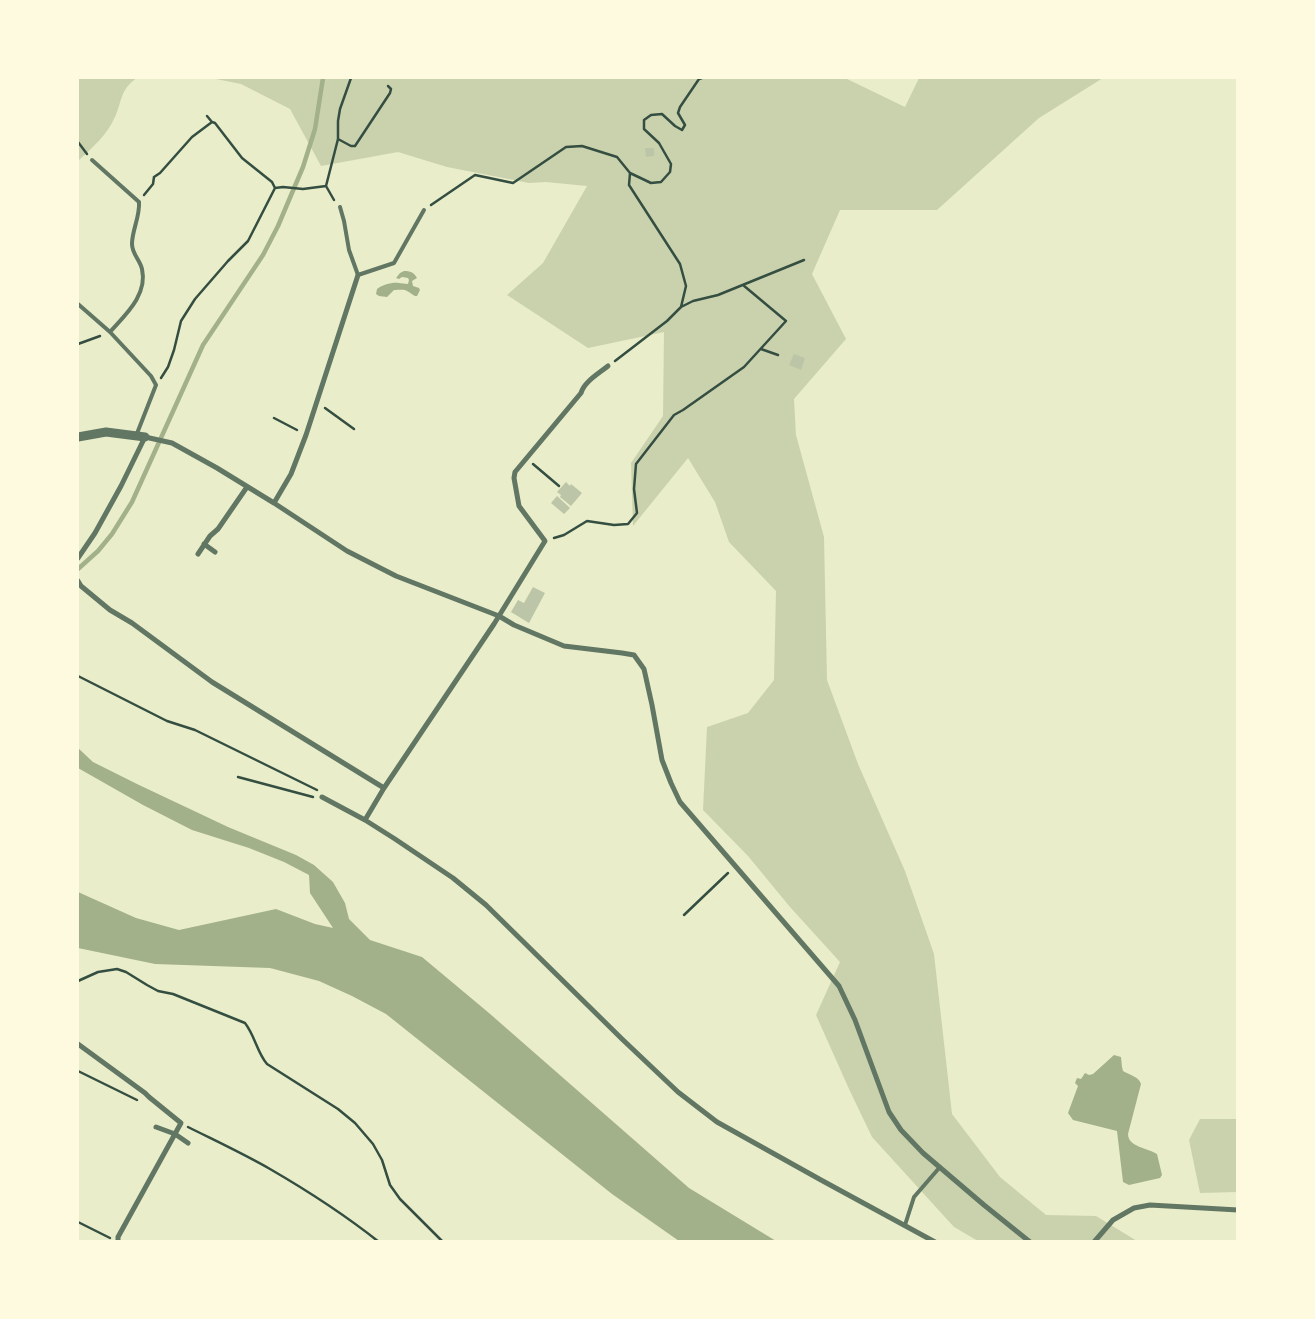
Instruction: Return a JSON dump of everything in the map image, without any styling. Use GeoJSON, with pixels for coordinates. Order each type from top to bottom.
{"type":"FeatureCollection","features":[{"type":"Feature","properties":{"kind":"street"},"geometry":{"type":"LineString","coordinates":[[274,503],[291,474],[306,435],[358,275]]}},
{"type":"Feature","properties":{"kind":"street"},"geometry":{"type":"LineString","coordinates":[[366,820],[384,788],[499,616],[545,541],[519,506],[514,478],[515,472],[581,393],[582,389],[591,379],[608,366]]}},
{"type":"Feature","properties":{"kind":"street"},"geometry":{"type":"LineString","coordinates":[[78,437],[106,432],[141,436],[172,443],[247,486],[347,551],[396,576],[499,616],[514,625],[564,646],[634,655],[644,669],[662,760],[680,802],[839,986],[855,1020],[889,1112],[901,1130],[923,1153],[1030,1242]]}},
{"type":"Feature","properties":{"kind":"street"},"geometry":{"type":"LineString","coordinates":[[78,558],[95,533],[121,486],[141,436]]}},
{"type":"Feature","properties":{"kind":"street"},"geometry":{"type":"LineString","coordinates":[[198,554],[210,536],[218,529],[247,486]]}},
{"type":"Feature","properties":{"kind":"street"},"geometry":{"type":"LineString","coordinates":[[204,544],[215,552]]}},
{"type":"Feature","properties":{"kind":"street"},"geometry":{"type":"LineString","coordinates":[[78,581],[81,586],[110,610],[132,623],[212,682],[384,788]]}},
{"type":"Feature","properties":{"kind":"street"},"geometry":{"type":"LineString","coordinates":[[322,797],[366,820],[453,878],[486,905],[678,1092],[716,1122],[935,1242]]}},
{"type":"Feature","properties":{"kind":"street"},"geometry":{"type":"LineString","coordinates":[[78,1044],[145,1093],[181,1123],[115,1240]]}},
{"type":"Feature","properties":{"kind":"street"},"geometry":{"type":"LineString","coordinates":[[156,1127],[175,1134],[188,1144]]}},
{"type":"Feature","properties":{"kind":"street"},"geometry":{"type":"LineString","coordinates":[[1094,1242],[1107,1225],[1134,1208],[1150,1205],[1238,1210]]}},
{"type":"Feature","properties":{"kind":"lane"},"geometry":{"type":"LineString","coordinates":[[92,160],[139,202],[138,217],[132,242],[133,251],[143,271],[142,286],[134,304],[110,332]]}},
{"type":"Feature","properties":{"kind":"lane"},"geometry":{"type":"LineString","coordinates":[[340,208],[349,250],[358,275],[394,263],[424,210]]}},
{"type":"Feature","properties":{"kind":"lane"},"geometry":{"type":"LineString","coordinates":[[78,304],[110,332],[151,376],[156,385],[141,436]]}},
{"type":"Feature","properties":{"kind":"lane"},"geometry":{"type":"LineString","coordinates":[[905,1225],[914,1197],[940,1167]]}},
{"type":"Feature","properties":{"kind":"path"},"geometry":{"type":"LineString","coordinates":[[340,208],[326,186],[338,140],[340,109],[351,78]]}},
{"type":"Feature","properties":{"kind":"path"},"geometry":{"type":"LineString","coordinates":[[424,210],[475,175],[513,183],[566,147],[582,146],[617,157],[630,173],[651,183],[661,182],[670,172],[672,164],[659,143],[644,128],[644,120],[651,115],[662,114],[682,130],[685,125],[678,113],[680,107],[699,79],[702,78]]}},
{"type":"Feature","properties":{"kind":"path"},"geometry":{"type":"LineString","coordinates":[[338,140],[355,146],[390,93],[391,89],[388,86]]}},
{"type":"Feature","properties":{"kind":"path"},"geometry":{"type":"LineString","coordinates":[[207,116],[215,123],[242,158],[272,182],[275,188]]}},
{"type":"Feature","properties":{"kind":"path"},"geometry":{"type":"LineString","coordinates":[[139,202],[153,184],[154,175],[160,174],[192,137],[212,122]]}},
{"type":"Feature","properties":{"kind":"path"},"geometry":{"type":"LineString","coordinates":[[78,142],[92,160]]}},
{"type":"Feature","properties":{"kind":"path"},"geometry":{"type":"LineString","coordinates":[[630,173],[629,185],[680,264],[686,286],[681,307]]}},
{"type":"Feature","properties":{"kind":"path"},"geometry":{"type":"LineString","coordinates":[[275,188],[283,187],[303,190],[326,186]]}},
{"type":"Feature","properties":{"kind":"path"},"geometry":{"type":"LineString","coordinates":[[156,385],[168,367],[181,321],[195,299],[248,241],[275,188]]}},
{"type":"Feature","properties":{"kind":"path"},"geometry":{"type":"LineString","coordinates":[[608,366],[667,321],[681,307],[693,300],[718,295],[804,260]]}},
{"type":"Feature","properties":{"kind":"path"},"geometry":{"type":"LineString","coordinates":[[543,538],[564,535],[587,521],[614,525],[628,524],[637,513],[634,489],[636,464],[674,415],[744,367],[786,321],[743,285]]}},
{"type":"Feature","properties":{"kind":"path"},"geometry":{"type":"LineString","coordinates":[[761,349],[778,355]]}},
{"type":"Feature","properties":{"kind":"path"},"geometry":{"type":"LineString","coordinates":[[317,402],[354,429]]}},
{"type":"Feature","properties":{"kind":"path"},"geometry":{"type":"LineString","coordinates":[[274,418],[306,435]]}},
{"type":"Feature","properties":{"kind":"path"},"geometry":{"type":"LineString","coordinates":[[527,459],[559,486]]}},
{"type":"Feature","properties":{"kind":"path"},"geometry":{"type":"LineString","coordinates":[[78,676],[166,721],[195,730],[319,791],[322,797],[317,798],[238,777]]}},
{"type":"Feature","properties":{"kind":"path"},"geometry":{"type":"LineString","coordinates":[[684,914],[735,866]]}},
{"type":"Feature","properties":{"kind":"path"},"geometry":{"type":"LineString","coordinates":[[78,981],[98,972],[117,969],[126,972],[158,991],[173,994],[245,1023],[261,1056],[267,1064],[338,1109],[355,1123],[373,1144],[382,1160],[390,1185],[400,1200],[443,1242]]}},
{"type":"Feature","properties":{"kind":"path"},"geometry":{"type":"LineString","coordinates":[[78,1071],[144,1104]]}},
{"type":"Feature","properties":{"kind":"path"},"geometry":{"type":"LineString","coordinates":[[181,1123],[270,1169],[362,1228],[379,1242]]}},
{"type":"Feature","properties":{"kind":"path"},"geometry":{"type":"LineString","coordinates":[[78,1222],[115,1240]]}},
{"type":"Feature","properties":{"kind":"shaded area"},"geometry":{"type":"Polygon","coordinates":[[[78,78],[137,78],[124,91],[115,117],[108,130],[78,161],[78,78]]]}},
{"type":"Feature","properties":{"kind":"shaded area"},"geometry":{"type":"Polygon","coordinates":[[[211,78],[845,78],[905,107],[919,78],[1103,78],[1039,118],[937,210],[840,210],[812,274],[846,339],[794,399],[796,435],[824,537],[827,680],[858,764],[905,871],[934,954],[952,1114],[1000,1177],[1046,1215],[1096,1216],[1137,1241],[978,1241],[954,1227],[872,1137],[816,1015],[840,962],[790,907],[748,856],[703,810],[707,727],[748,713],[774,680],[776,591],[729,542],[715,502],[688,458],[633,526],[631,463],[663,416],[664,332],[588,348],[507,295],[543,263],[587,186],[546,182],[529,183],[447,167],[398,152],[321,166],[290,109],[241,84],[211,78]]]}},
{"type":"Feature","properties":{"kind":"shaded area"},"geometry":{"type":"Polygon","coordinates":[[[404,271],[415,274],[417,278],[412,281],[413,286],[420,290],[417,296],[406,290],[394,290],[387,297],[376,294],[377,289],[387,284],[408,284],[408,278],[396,278],[404,271]]]}},
{"type":"Feature","properties":{"kind":"shaded area"},"geometry":{"type":"Polygon","coordinates":[[[78,748],[93,762],[137,784],[228,827],[296,855],[314,865],[333,882],[345,903],[349,919],[370,940],[422,957],[689,1188],[776,1241],[679,1241],[612,1194],[386,1014],[319,981],[270,968],[155,964],[78,948],[78,892],[136,918],[179,930],[276,909],[315,924],[333,928],[310,893],[309,875],[284,862],[249,848],[192,830],[143,805],[78,768],[78,748]]]}},
{"type":"Feature","properties":{"kind":"shaded area"},"geometry":{"type":"Polygon","coordinates":[[[1114,1055],[1121,1057],[1123,1071],[1136,1078],[1141,1084],[1128,1134],[1131,1142],[1157,1154],[1162,1175],[1160,1178],[1129,1185],[1123,1182],[1117,1131],[1073,1120],[1068,1113],[1078,1086],[1075,1083],[1077,1078],[1081,1079],[1085,1073],[1093,1074],[1114,1055]]]}},
{"type":"Feature","properties":{"kind":"shaded area"},"geometry":{"type":"Polygon","coordinates":[[[1200,1119],[1237,1119],[1237,1192],[1200,1193],[1189,1140],[1200,1119]]]}},
{"type":"Feature","properties":{"kind":"building"},"geometry":{"type":"Polygon","coordinates":[[[645,148],[654,148],[654,156],[646,157],[645,148]]]}},
{"type":"Feature","properties":{"kind":"building"},"geometry":{"type":"Polygon","coordinates":[[[794,354],[805,358],[801,370],[789,365],[794,354]]]}},
{"type":"Feature","properties":{"kind":"building"},"geometry":{"type":"Polygon","coordinates":[[[566,482],[582,493],[571,506],[557,492],[566,482]]]}},
{"type":"Feature","properties":{"kind":"building"},"geometry":{"type":"Polygon","coordinates":[[[557,496],[570,508],[564,514],[551,503],[557,496]]]}},
{"type":"Feature","properties":{"kind":"building"},"geometry":{"type":"Polygon","coordinates":[[[533,587],[545,593],[529,623],[511,612],[518,600],[524,603],[533,587]]]}},
{"type":"Feature","properties":{"kind":"waterway"},"geometry":{"type":"LineString","coordinates":[[78,569],[98,551],[112,534],[132,502],[203,345],[263,255],[278,226],[303,167],[315,129],[323,78]]}}]}
